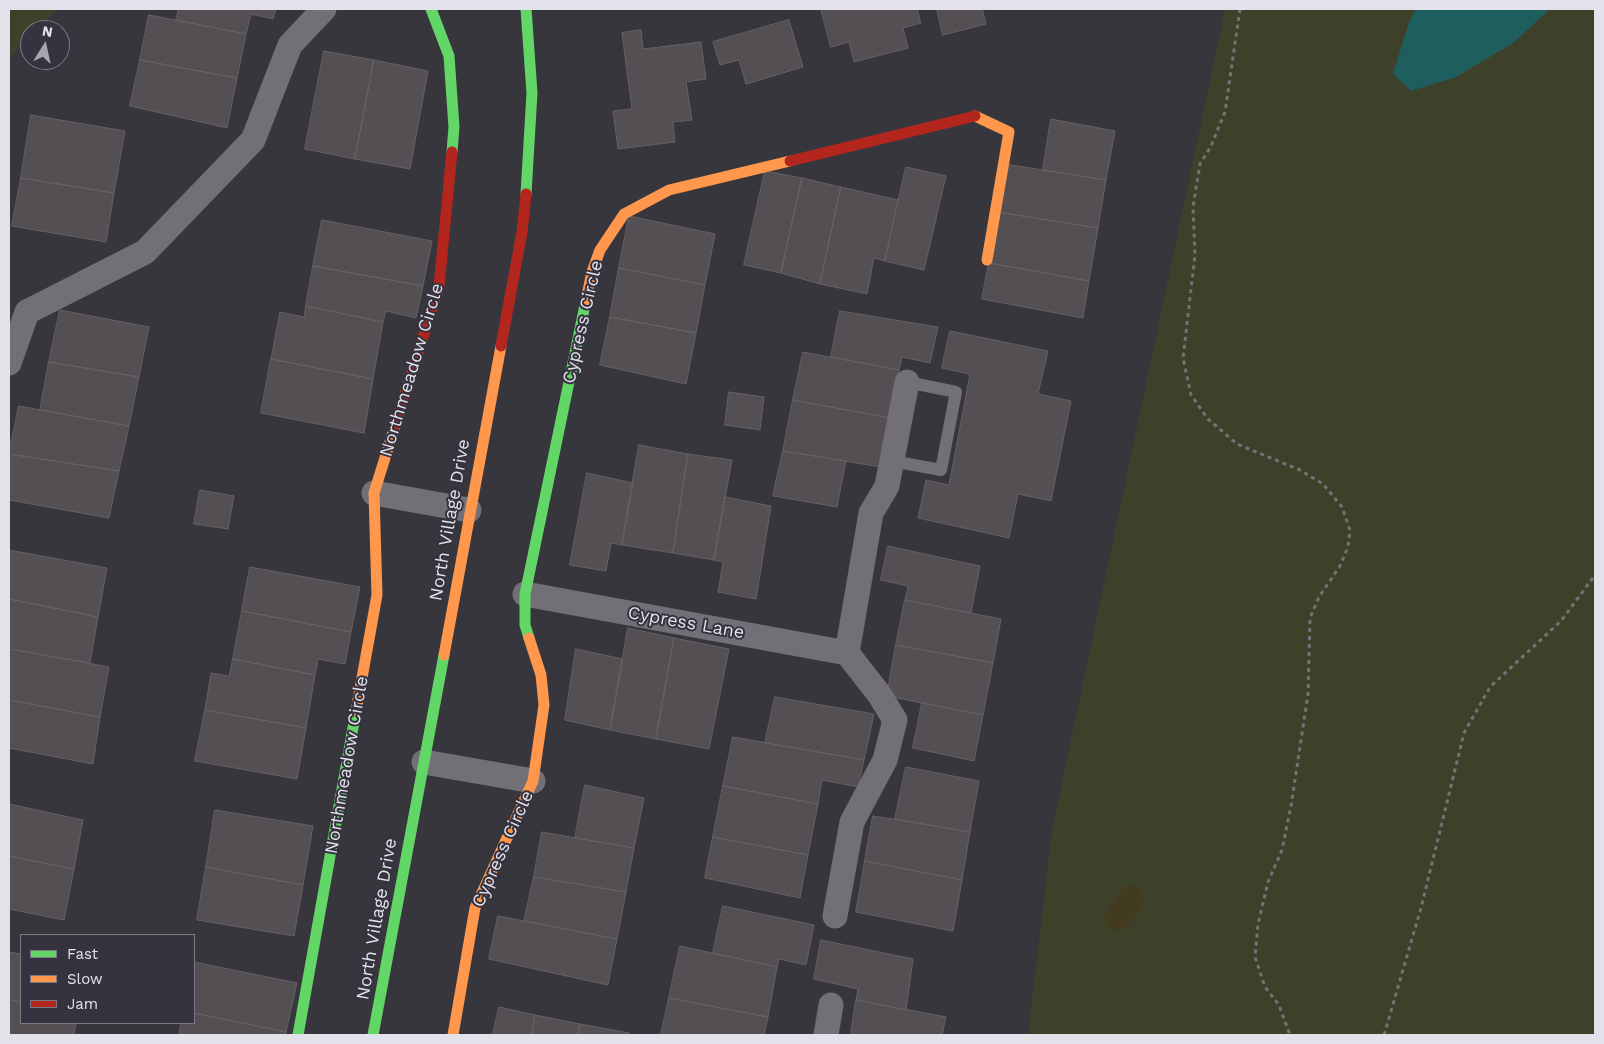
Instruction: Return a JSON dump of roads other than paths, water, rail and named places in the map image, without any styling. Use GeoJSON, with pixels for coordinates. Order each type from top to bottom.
{"type":"FeatureCollection","features":[{"type":"Feature","properties":{"kind":"street"},"geometry":{"type":"LineString","coordinates":[[9,363],[27,312],[145,252],[253,140],[290,45],[324,9]]}},
{"type":"Feature","properties":{"kind":"street","name":"Northmeadow Circle"},"geometry":{"type":"LineString","coordinates":[[298,1035],[377,595],[374,493],[439,286],[454,127],[449,56],[431,9]]}},
{"type":"Feature","properties":{"kind":"street","name":"North Village Drive"},"geometry":{"type":"LineString","coordinates":[[373,1035],[522,232],[531,158],[532,93],[526,9]]}},
{"type":"Feature","properties":{"kind":"street","name":"Cypress Circle"},"geometry":{"type":"LineString","coordinates":[[453,1035],[475,908],[533,782],[544,705],[541,675],[525,625],[525,594],[592,272],[600,250],[624,214],[669,190],[977,116],[1009,132],[987,260]]}},
{"type":"Feature","properties":{"kind":"street"},"geometry":{"type":"LineString","coordinates":[[835,916],[852,822],[885,760],[895,720],[879,694],[847,653],[871,513],[887,486],[907,382]]}},
{"type":"Feature","properties":{"kind":"street"},"geometry":{"type":"LineString","coordinates":[[374,493],[469,510]]}},
{"type":"Feature","properties":{"kind":"street","name":"Cypress Lane"},"geometry":{"type":"LineString","coordinates":[[525,594],[847,653]]}},
{"type":"Feature","properties":{"kind":"street","name":"Cypress Circle"},"geometry":{"type":"LineString","coordinates":[[424,762],[533,782]]}},
{"type":"Feature","properties":{"kind":"street"},"geometry":{"type":"LineString","coordinates":[[826,1035],[831,1005]]}},
{"type":"Feature","properties":{"kind":"lane"},"geometry":{"type":"LineString","coordinates":[[892,461],[942,470],[956,392],[907,382]]}},
{"type":"Feature","properties":{"kind":"water"},"geometry":{"type":"Polygon","coordinates":[[[1416,9],[1550,9],[1513,43],[1456,77],[1411,91],[1393,74],[1409,22],[1416,9]]]}}]}
